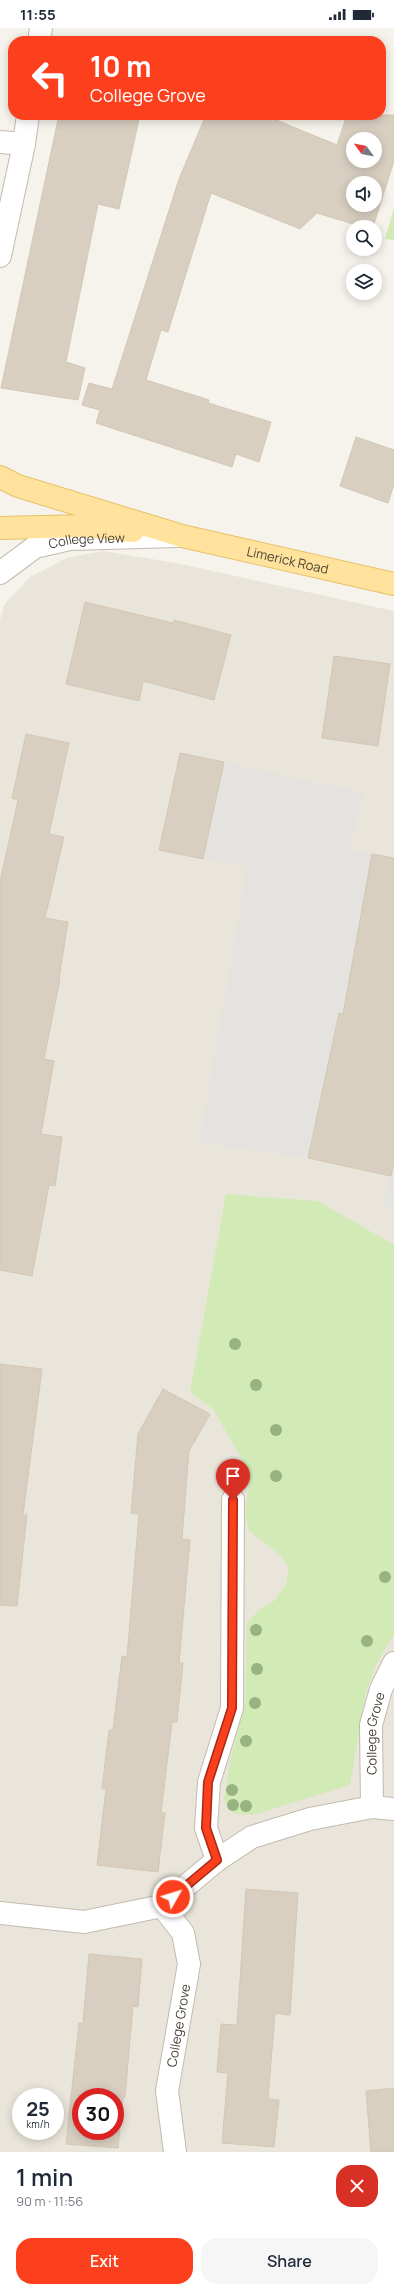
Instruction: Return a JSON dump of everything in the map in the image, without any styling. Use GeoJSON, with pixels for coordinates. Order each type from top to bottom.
{"type":"FeatureCollection","features":[{"type":"Feature","properties":{"kind":"main road","name":"Limerick Road"},"geometry":{"type":"LineString","coordinates":[[0,477],[18,486],[182,536],[394,584]]}},
{"type":"Feature","properties":{"kind":"main road","name":"Limerick Road"},"geometry":{"type":"LineString","coordinates":[[0,528],[84,526],[182,536]]}},
{"type":"Feature","properties":{"kind":"street"},"geometry":{"type":"LineString","coordinates":[[1,251],[24,144],[27,120]]}},
{"type":"Feature","properties":{"kind":"street"},"geometry":{"type":"LineString","coordinates":[[0,142],[24,144]]}},
{"type":"Feature","properties":{"kind":"street","name":"College View"},"geometry":{"type":"LineString","coordinates":[[0,573],[35,548],[70,539],[182,536]]}},
{"type":"Feature","properties":{"kind":"street"},"geometry":{"type":"LineString","coordinates":[[217,1860],[206,1828],[208,1782],[232,1708],[233,1500]]}},
{"type":"Feature","properties":{"kind":"street","name":"College Grove"},"geometry":{"type":"LineString","coordinates":[[372,1807],[371,1725],[381,1689],[394,1663]]}},
{"type":"Feature","properties":{"kind":"street"},"geometry":{"type":"LineString","coordinates":[[0,1913],[84,1922],[162,1906],[217,1860],[252,1837],[310,1819],[372,1807],[394,1809]]}},
{"type":"Feature","properties":{"kind":"street","name":"College Grove"},"geometry":{"type":"LineString","coordinates":[[162,1906],[183,1933],[189,1964],[167,2091],[176,2152]]}},
{"type":"Feature","properties":{"kind":"shaded area"},"geometry":{"type":"Polygon","coordinates":[[[103,551],[176,563],[394,611],[394,2152],[0,2152],[0,620],[4,605],[30,577],[67,558],[103,551]]]}},
{"type":"Feature","properties":{"kind":"shaded area"},"geometry":{"type":"Polygon","coordinates":[[[224,762],[364,793],[350,850],[372,854],[343,1014],[308,1158],[199,1143],[247,867],[203,859],[224,762]]]}},
{"type":"Feature","properties":{"kind":"shaded area"},"geometry":{"type":"Polygon","coordinates":[[[394,1154],[394,1210],[383,1208],[394,1154]]]}},
{"type":"Feature","properties":{"kind":"green space"},"geometry":{"type":"Polygon","coordinates":[[[394,208],[394,240],[385,239],[394,208]]]}},
{"type":"Feature","properties":{"kind":"green space"},"geometry":{"type":"Polygon","coordinates":[[[226,1194],[318,1201],[394,1245],[394,1634],[377,1663],[366,1692],[350,1785],[253,1815],[234,1814],[224,1800],[229,1766],[245,1702],[247,1623],[258,1611],[274,1601],[286,1584],[289,1568],[279,1554],[249,1531],[245,1514],[250,1473],[213,1409],[190,1392],[226,1194]]]}},
{"type":"Feature","properties":{"kind":"building"},"geometry":{"type":"Polygon","coordinates":[[[386,115],[394,115],[394,161],[382,199],[382,176],[346,176],[346,212],[378,212],[375,220],[346,220],[346,222],[317,213],[300,229],[211,193],[168,332],[161,330],[146,380],[209,400],[208,403],[271,422],[259,462],[236,454],[232,467],[96,423],[100,410],[82,405],[89,383],[112,389],[179,179],[204,120],[276,120],[337,145],[345,120],[386,120],[386,115]]]}},
{"type":"Feature","properties":{"kind":"building"},"geometry":{"type":"Polygon","coordinates":[[[58,120],[139,120],[119,209],[98,204],[66,362],[85,368],[78,400],[1,388],[58,120]]]}},
{"type":"Feature","properties":{"kind":"building"},"geometry":{"type":"Polygon","coordinates":[[[356,437],[394,450],[394,484],[388,503],[340,486],[356,437]]]}},
{"type":"Feature","properties":{"kind":"building"},"geometry":{"type":"Polygon","coordinates":[[[85,602],[173,623],[174,620],[231,635],[214,700],[143,681],[139,701],[66,684],[85,602]]]}},
{"type":"Feature","properties":{"kind":"building"},"geometry":{"type":"Polygon","coordinates":[[[334,656],[390,664],[378,746],[322,738],[334,656]]]}},
{"type":"Feature","properties":{"kind":"building"},"geometry":{"type":"Polygon","coordinates":[[[26,734],[69,743],[49,834],[64,837],[45,918],[68,922],[60,979],[44,1059],[54,1061],[41,1134],[62,1137],[55,1186],[49,1185],[32,1276],[0,1270],[0,882],[18,800],[12,798],[26,734]]]}},
{"type":"Feature","properties":{"kind":"building"},"geometry":{"type":"Polygon","coordinates":[[[180,753],[224,762],[203,859],[159,850],[180,753]]]}},
{"type":"Feature","properties":{"kind":"building"},"geometry":{"type":"Polygon","coordinates":[[[372,854],[394,858],[394,1161],[391,1176],[308,1158],[339,1013],[343,1014],[372,854]]]}},
{"type":"Feature","properties":{"kind":"building"},"geometry":{"type":"Polygon","coordinates":[[[0,1364],[42,1369],[23,1515],[27,1515],[17,1606],[0,1605],[0,1364]]]}},
{"type":"Feature","properties":{"kind":"building"},"geometry":{"type":"Polygon","coordinates":[[[163,1389],[210,1414],[189,1451],[182,1539],[190,1540],[179,1663],[183,1663],[177,1722],[172,1722],[161,1813],[165,1813],[158,1872],[97,1865],[106,1789],[102,1788],[109,1730],[113,1730],[122,1656],[127,1657],[139,1514],[131,1513],[138,1434],[163,1389]]]}},
{"type":"Feature","properties":{"kind":"building"},"geometry":{"type":"Polygon","coordinates":[[[246,1889],[298,1893],[290,2015],[275,2013],[268,2099],[279,2100],[274,2147],[222,2143],[228,2073],[217,2072],[221,2024],[237,2025],[246,1889]]]}},
{"type":"Feature","properties":{"kind":"building"},"geometry":{"type":"Polygon","coordinates":[[[89,1954],[142,1959],[138,2007],[133,2006],[125,2097],[124,2088],[72,2088],[79,2023],[83,2024],[89,1954]]]}},
{"type":"Feature","properties":{"kind":"building"},"geometry":{"type":"Polygon","coordinates":[[[72,2088],[72,2140],[119,2140],[118,2148],[66,2144],[72,2088]]]}},
{"type":"Feature","properties":{"kind":"building"},"geometry":{"type":"Polygon","coordinates":[[[394,2088],[394,2152],[371,2152],[366,2091],[394,2088]]]}},
{"type":"Feature","properties":{"kind":"route"},"geometry":{"type":"LineString","coordinates":[[173,1897],[217,1860],[206,1828],[208,1782],[232,1708],[233,1500]]}}]}
